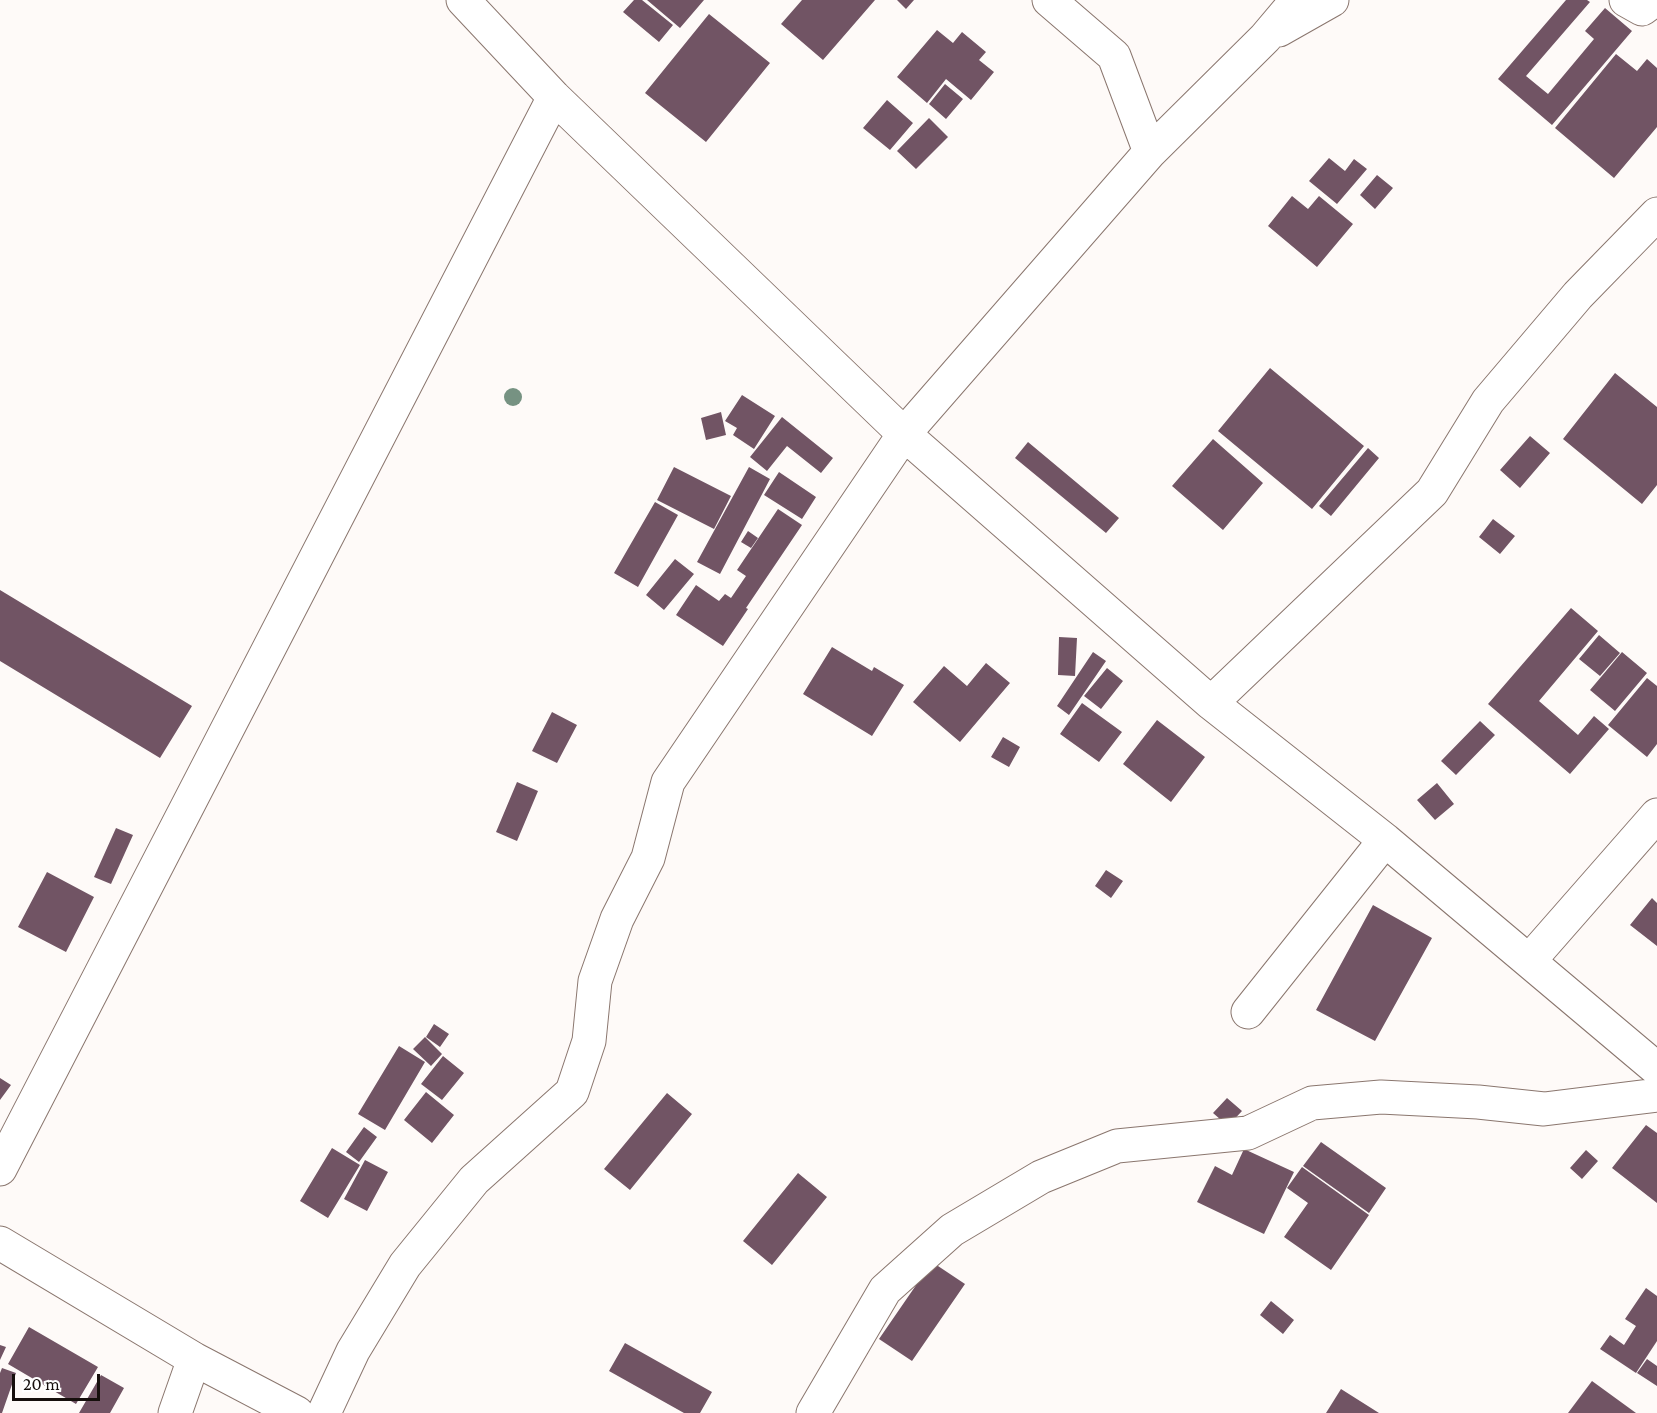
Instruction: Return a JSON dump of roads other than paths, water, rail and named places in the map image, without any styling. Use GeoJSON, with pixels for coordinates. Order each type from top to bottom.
{"type":"FeatureCollection","features":[{"type":"Feature","properties":{"kind":"street"},"geometry":{"type":"LineString","coordinates":[[463,0],[554,97],[904,434],[1211,703],[1385,840],[1657,1069]]}},
{"type":"Feature","properties":{"kind":"street"},"geometry":{"type":"LineString","coordinates":[[1049,0],[1114,56],[1150,152]]}},
{"type":"Feature","properties":{"kind":"street"},"geometry":{"type":"LineString","coordinates":[[324,1413],[353,1351],[405,1265],[474,1180],[572,1092],[589,1041],[595,981],[617,919],[648,858],[668,782],[904,434],[1150,152],[1265,38],[1297,0]]}},
{"type":"Feature","properties":{"kind":"street"},"geometry":{"type":"LineString","coordinates":[[1265,38],[1332,0]]}},
{"type":"Feature","properties":{"kind":"street"},"geometry":{"type":"LineString","coordinates":[[0,1170],[554,97]]}},
{"type":"Feature","properties":{"kind":"street"},"geometry":{"type":"LineString","coordinates":[[1211,703],[1432,492],[1488,401],[1578,295],[1657,214]]}},
{"type":"Feature","properties":{"kind":"street"},"geometry":{"type":"LineString","coordinates":[[1529,961],[1657,815]]}},
{"type":"Feature","properties":{"kind":"street"},"geometry":{"type":"LineString","coordinates":[[1248,1012],[1385,840]]}},
{"type":"Feature","properties":{"kind":"street"},"geometry":{"type":"LineString","coordinates":[[813,1413],[885,1290],[952,1230],[1041,1177],[1117,1146],[1248,1134],[1312,1103],[1392,1097],[1544,1109],[1657,1095]]}},
{"type":"Feature","properties":{"kind":"street"},"geometry":{"type":"LineString","coordinates":[[0,1243],[194,1359],[297,1413]]}},
{"type":"Feature","properties":{"kind":"street"},"geometry":{"type":"LineString","coordinates":[[175,1413],[194,1359]]}}]}
